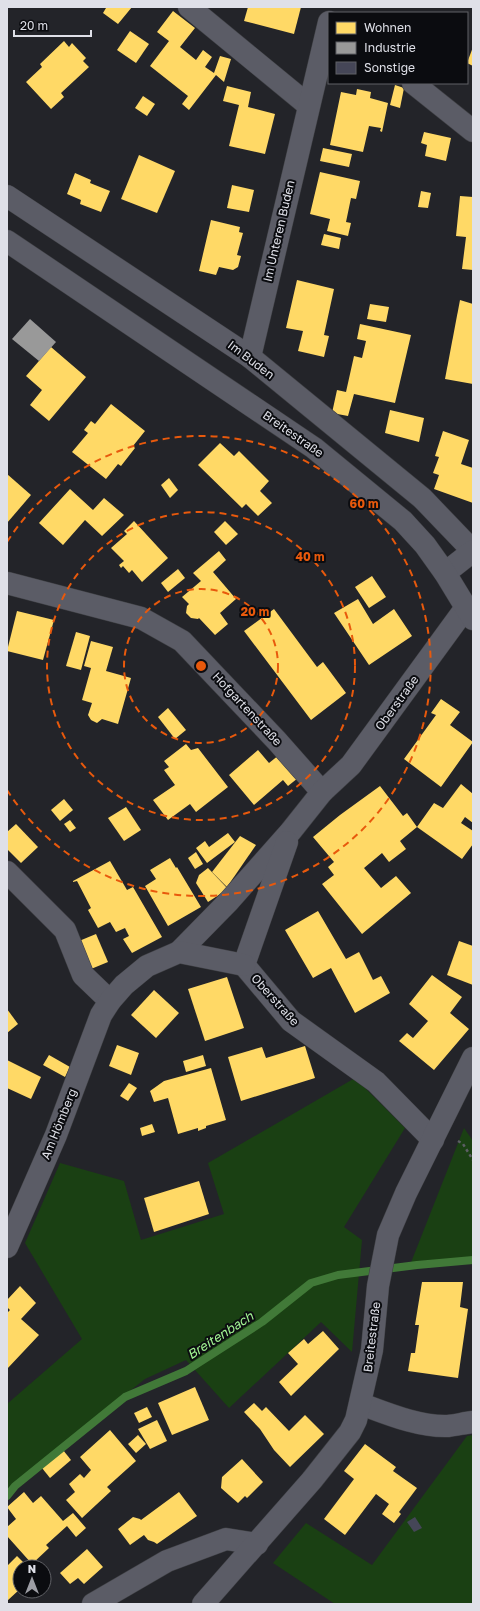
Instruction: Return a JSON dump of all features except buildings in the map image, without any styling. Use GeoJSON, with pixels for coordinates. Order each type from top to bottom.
{"type":"FeatureCollection","features":[{"type":"Feature","properties":{"kind":"street"},"geometry":{"type":"LineString","coordinates":[[190,7],[308,105]]}},
{"type":"Feature","properties":{"kind":"street","name":"Im Unteren Buden"},"geometry":{"type":"LineString","coordinates":[[250,357],[308,105],[328,26]]}},
{"type":"Feature","properties":{"kind":"street"},"geometry":{"type":"LineString","coordinates":[[414,84],[473,131]]}},
{"type":"Feature","properties":{"kind":"street","name":"Im Buden"},"geometry":{"type":"LineString","coordinates":[[7,196],[250,357],[422,498],[473,551]]}},
{"type":"Feature","properties":{"kind":"street","name":"Breitestraße"},"geometry":{"type":"LineString","coordinates":[[7,241],[314,448],[403,521],[425,545],[445,573],[470,613]]}},
{"type":"Feature","properties":{"kind":"street"},"geometry":{"type":"LineString","coordinates":[[445,573],[473,551]]}},
{"type":"Feature","properties":{"kind":"street","name":"Hofgartenstraße"},"geometry":{"type":"LineString","coordinates":[[7,583],[141,618],[182,642],[277,741],[322,792]]}},
{"type":"Feature","properties":{"kind":"street","name":"Oberstraße"},"geometry":{"type":"LineString","coordinates":[[179,952],[229,901],[291,831],[322,792],[351,765],[470,613]]}},
{"type":"Feature","properties":{"kind":"street","name":"Oberstraße"},"geometry":{"type":"LineString","coordinates":[[291,831],[244,965],[292,1021],[376,1082],[433,1140]]}},
{"type":"Feature","properties":{"kind":"street"},"geometry":{"type":"LineString","coordinates":[[7,872],[65,930],[83,975],[110,1001]]}},
{"type":"Feature","properties":{"kind":"street"},"geometry":{"type":"LineString","coordinates":[[179,952],[244,965]]}},
{"type":"Feature","properties":{"kind":"street","name":"Am Hömberg"},"geometry":{"type":"LineString","coordinates":[[7,1247],[56,1135],[102,1015],[110,1001],[124,985],[147,966],[179,952]]}},
{"type":"Feature","properties":{"kind":"street","name":"Breitestraße"},"geometry":{"type":"LineString","coordinates":[[203,1604],[312,1480],[350,1432],[356,1420],[361,1404],[372,1350],[378,1286],[388,1235],[406,1193],[473,1058]]}},
{"type":"Feature","properties":{"kind":"street"},"geometry":{"type":"LineString","coordinates":[[361,1404],[394,1416],[423,1423],[448,1426],[473,1422]]}},
{"type":"Feature","properties":{"kind":"street"},"geometry":{"type":"LineString","coordinates":[[93,1604],[167,1561],[226,1539],[257,1544]]}},
{"type":"Feature","properties":{"kind":"green space"},"geometry":{"type":"Polygon","coordinates":[[[355,1078],[405,1128],[344,1227],[362,1240],[352,1352],[321,1322],[229,1408],[186,1360],[145,1379],[16,1481],[7,1492],[7,1404],[82,1339],[25,1243],[60,1163],[124,1181],[141,1240],[224,1214],[208,1163],[355,1078]]]}},
{"type":"Feature","properties":{"kind":"green space"},"geometry":{"type":"Polygon","coordinates":[[[464,1128],[473,1141],[473,1264],[410,1265],[464,1128]]]}},
{"type":"Feature","properties":{"kind":"green space"},"geometry":{"type":"Polygon","coordinates":[[[473,1435],[473,1604],[335,1604],[273,1563],[306,1523],[372,1565],[467,1436],[473,1435]]]}},
{"type":"Feature","properties":{"kind":"waterway","name":"Breitenbach"},"geometry":{"type":"LineString","coordinates":[[7,1496],[15,1486],[125,1397],[186,1371],[262,1322],[311,1283],[338,1275],[417,1265],[473,1260]]}}]}
